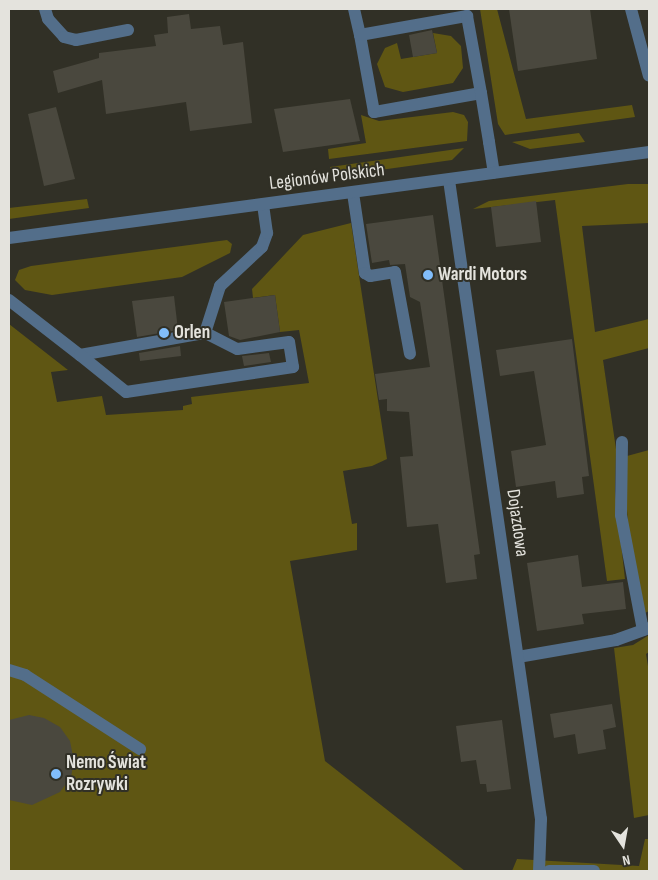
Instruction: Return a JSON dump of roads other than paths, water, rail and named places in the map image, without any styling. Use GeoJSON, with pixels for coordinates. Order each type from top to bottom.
{"type":"FeatureCollection","features":[{"type":"Feature","properties":{"kind":"street"},"geometry":{"type":"LineString","coordinates":[[45,9],[48,19],[64,37],[76,40],[128,30]]}},
{"type":"Feature","properties":{"kind":"street"},"geometry":{"type":"LineString","coordinates":[[354,9],[374,112],[480,93]]}},
{"type":"Feature","properties":{"kind":"street"},"geometry":{"type":"LineString","coordinates":[[631,9],[649,76]]}},
{"type":"Feature","properties":{"kind":"street"},"geometry":{"type":"LineString","coordinates":[[360,35],[467,16],[494,173]]}},
{"type":"Feature","properties":{"kind":"street","name":"Legionów Polskich"},"geometry":{"type":"LineString","coordinates":[[9,238],[649,152]]}},
{"type":"Feature","properties":{"kind":"street","name":"Dojazdowa"},"geometry":{"type":"LineString","coordinates":[[449,180],[541,819],[539,871]]}},
{"type":"Feature","properties":{"kind":"street"},"geometry":{"type":"LineString","coordinates":[[353,193],[365,273],[370,276],[395,272],[410,354]]}},
{"type":"Feature","properties":{"kind":"street"},"geometry":{"type":"LineString","coordinates":[[206,333],[220,286],[262,247],[267,233],[263,204]]}},
{"type":"Feature","properties":{"kind":"street"},"geometry":{"type":"LineString","coordinates":[[9,300],[126,392],[293,366],[289,342],[236,349],[206,333],[80,355]]}},
{"type":"Feature","properties":{"kind":"street"},"geometry":{"type":"LineString","coordinates":[[518,657],[616,640],[646,629],[621,515],[622,442]]}},
{"type":"Feature","properties":{"kind":"street"},"geometry":{"type":"LineString","coordinates":[[9,670],[25,675],[140,749]]}},
{"type":"Feature","properties":{"kind":"street"},"geometry":{"type":"LineString","coordinates":[[548,871],[594,871]]}},
{"type":"Feature","properties":{"kind":"place","name":"Wardi Motors"},"geometry":{"type":"Point","coordinates":[428,275]}},
{"type":"Feature","properties":{"kind":"place","name":"Orlen"},"geometry":{"type":"Point","coordinates":[164,333]}},
{"type":"Feature","properties":{"kind":"place","name":"Nemo Świat Rozrywki"},"geometry":{"type":"Point","coordinates":[56,774]}}]}
